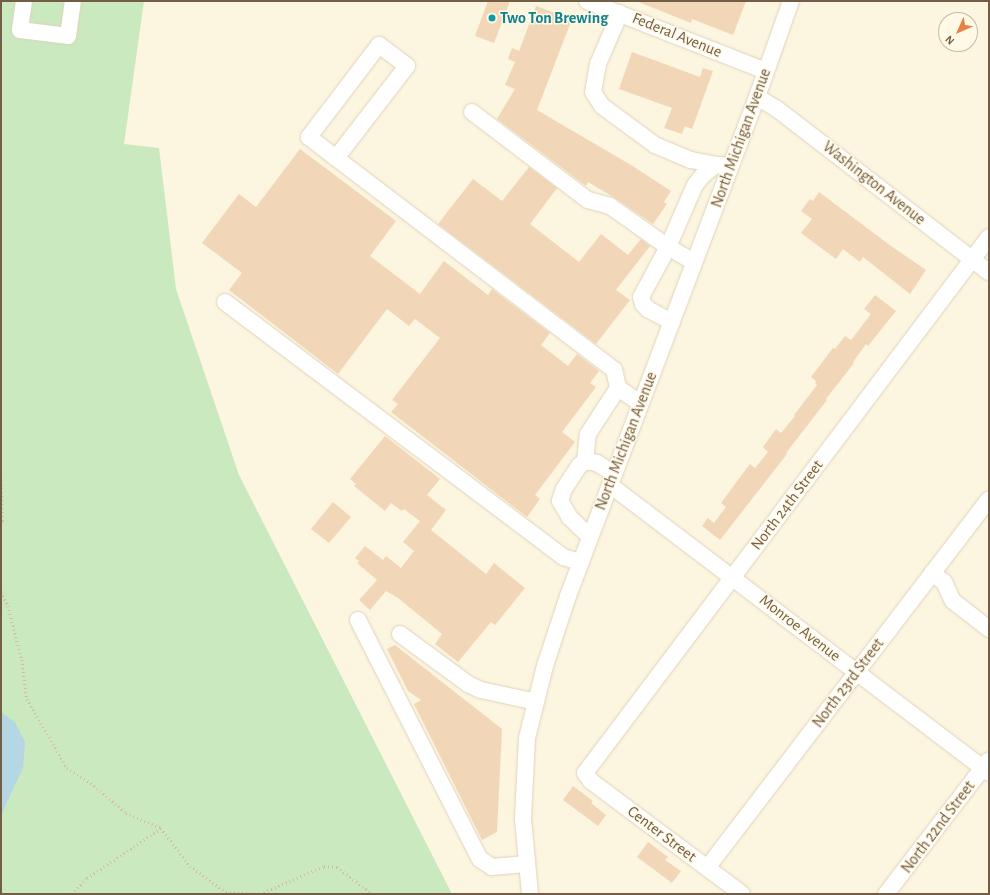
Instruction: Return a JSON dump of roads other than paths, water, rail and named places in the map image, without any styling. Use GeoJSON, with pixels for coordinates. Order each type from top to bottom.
{"type":"FeatureCollection","features":[{"type":"Feature","properties":{"kind":"street"},"geometry":{"type":"LineString","coordinates":[[24,1],[20,30],[68,36],[73,1]]}},
{"type":"Feature","properties":{"kind":"street","name":"Federal Avenue"},"geometry":{"type":"LineString","coordinates":[[587,1],[766,71]]}},
{"type":"Feature","properties":{"kind":"street","name":"North Michigan Avenue"},"geometry":{"type":"LineString","coordinates":[[530,894],[523,819],[527,738],[536,702],[565,603],[694,262],[724,165],[757,97],[791,1]]}},
{"type":"Feature","properties":{"kind":"street"},"geometry":{"type":"LineString","coordinates":[[620,13],[598,64],[593,92],[602,106],[655,145],[691,160],[724,165]]}},
{"type":"Feature","properties":{"kind":"street"},"geometry":{"type":"LineString","coordinates":[[336,158],[407,66],[379,45],[309,137],[336,158],[614,370],[618,388],[640,403]]}},
{"type":"Feature","properties":{"kind":"street","name":"Washington Avenue"},"geometry":{"type":"LineString","coordinates":[[757,97],[777,108],[989,272]]}},
{"type":"Feature","properties":{"kind":"street"},"geometry":{"type":"LineString","coordinates":[[472,112],[588,200],[610,206],[668,247],[694,262]]}},
{"type":"Feature","properties":{"kind":"street"},"geometry":{"type":"LineString","coordinates":[[672,322],[648,309],[643,304],[641,297],[668,247],[695,185],[703,174],[724,165]]}},
{"type":"Feature","properties":{"kind":"street","name":"North 24th Street"},"geometry":{"type":"LineString","coordinates":[[585,772],[989,237]]}},
{"type":"Feature","properties":{"kind":"street"},"geometry":{"type":"LineString","coordinates":[[225,302],[563,557],[580,562]]}},
{"type":"Feature","properties":{"kind":"street"},"geometry":{"type":"LineString","coordinates":[[590,537],[570,518],[560,501],[564,489],[579,466],[585,461],[588,434],[618,388]]}},
{"type":"Feature","properties":{"kind":"street","name":"Monroe Avenue"},"geometry":{"type":"LineString","coordinates":[[585,461],[598,463],[612,479],[733,577],[857,672],[987,767]]}},
{"type":"Feature","properties":{"kind":"street","name":"North 23rd Street"},"geometry":{"type":"LineString","coordinates":[[707,868],[989,499]]}},
{"type":"Feature","properties":{"kind":"street"},"geometry":{"type":"LineString","coordinates":[[932,574],[944,582],[953,601],[989,629]]}},
{"type":"Feature","properties":{"kind":"street"},"geometry":{"type":"LineString","coordinates":[[358,620],[480,859],[492,868],[527,864]]}},
{"type":"Feature","properties":{"kind":"street"},"geometry":{"type":"LineString","coordinates":[[400,634],[468,684],[481,690],[536,702]]}},
{"type":"Feature","properties":{"kind":"street","name":"North 22nd Street"},"geometry":{"type":"LineString","coordinates":[[886,894],[987,767]]}},
{"type":"Feature","properties":{"kind":"street","name":"Center Street"},"geometry":{"type":"LineString","coordinates":[[585,772],[591,781],[742,894]]}},
{"type":"Feature","properties":{"kind":"water"},"geometry":{"type":"Polygon","coordinates":[[[1,712],[15,722],[25,742],[23,768],[1,815],[1,712]]]}},
{"type":"Feature","properties":{"kind":"place","name":"Two Ton Brewing"},"geometry":{"type":"Point","coordinates":[492,18]}}]}
